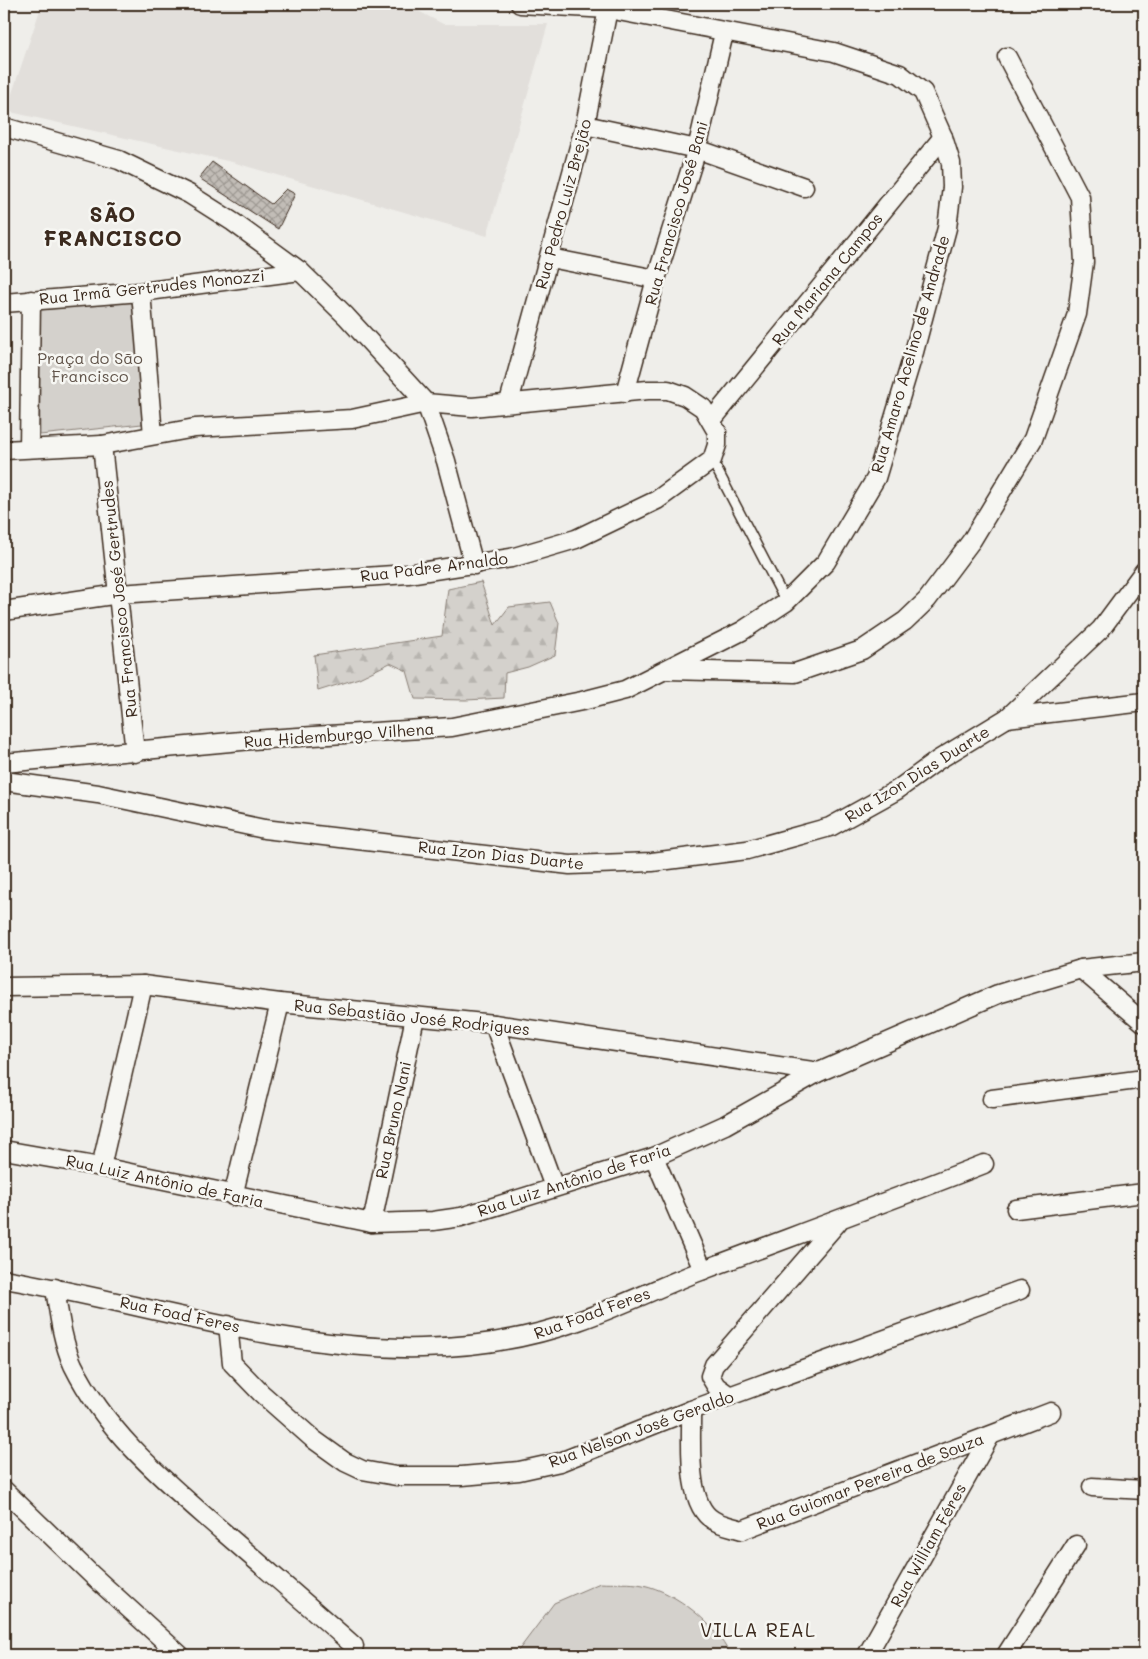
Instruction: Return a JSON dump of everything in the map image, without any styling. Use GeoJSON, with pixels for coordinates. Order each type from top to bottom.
{"type":"FeatureCollection","features":[{"type":"Feature","properties":{"kind":"street","name":"Rua Amaro Acelino de Andrade"},"geometry":{"type":"LineString","coordinates":[[520,4],[609,7],[724,33],[834,52],[900,74],[923,92],[943,137],[951,163],[952,187],[947,228],[914,352],[876,478],[826,562],[786,602],[742,631],[667,670]]}},
{"type":"Feature","properties":{"kind":"street","name":"Rua Pedro Luiz Brejão"},"geometry":{"type":"LineString","coordinates":[[509,402],[585,125],[609,7]]}},
{"type":"Feature","properties":{"kind":"street","name":"Rua Francisco José Bani"},"geometry":{"type":"LineString","coordinates":[[624,393],[656,279],[697,149],[724,33]]}},
{"type":"Feature","properties":{"kind":"street"},"geometry":{"type":"LineString","coordinates":[[667,670],[795,673],[862,650],[905,621],[927,600],[972,540],[1033,439],[1077,314],[1084,262],[1080,197],[1007,58]]}},
{"type":"Feature","properties":{"kind":"street"},"geometry":{"type":"LineString","coordinates":[[585,125],[697,149],[804,187]]}},
{"type":"Feature","properties":{"kind":"street"},"geometry":{"type":"LineString","coordinates":[[4,127],[118,160],[188,194],[233,222],[300,271],[346,316],[426,403],[446,461],[474,565]]}},
{"type":"Feature","properties":{"kind":"street","name":"Rua Mariana Campos"},"geometry":{"type":"LineString","coordinates":[[712,420],[943,137]]}},
{"type":"Feature","properties":{"kind":"street"},"geometry":{"type":"LineString","coordinates":[[550,258],[656,279]]}},
{"type":"Feature","properties":{"kind":"street","name":"Rua Irmã Gertrudes Monozzi"},"geometry":{"type":"LineString","coordinates":[[4,303],[141,292],[300,271]]}},
{"type":"Feature","properties":{"kind":"street"},"geometry":{"type":"LineString","coordinates":[[141,292],[153,436]]}},
{"type":"Feature","properties":{"kind":"street"},"geometry":{"type":"LineString","coordinates":[[30,448],[31,300]]}},
{"type":"Feature","properties":{"kind":"street"},"geometry":{"type":"LineString","coordinates":[[4,450],[102,445],[195,428],[352,419],[426,403],[472,406],[648,390],[677,393],[694,400],[712,420],[717,432],[717,445],[712,460]]}},
{"type":"Feature","properties":{"kind":"street","name":"Rua Francisco José Gertrudes"},"geometry":{"type":"LineString","coordinates":[[102,445],[135,753]]}},
{"type":"Feature","properties":{"kind":"street","name":"Rua Padre Arnaldo"},"geometry":{"type":"LineString","coordinates":[[4,611],[119,594],[408,574],[511,558],[576,539],[658,500],[712,460]]}},
{"type":"Feature","properties":{"kind":"street","name":"Rua Izon Dias Duarte"},"geometry":{"type":"LineString","coordinates":[[4,781],[98,794],[264,829],[570,865],[652,862],[747,850],[830,827],[897,790],[938,760],[1008,718],[1101,629],[1144,571]]}},
{"type":"Feature","properties":{"kind":"street","name":"Rua Hidemburgo Vilhena"},"geometry":{"type":"LineString","coordinates":[[4,763],[135,753],[252,740],[452,726],[523,714],[625,690],[667,670]]}},
{"type":"Feature","properties":{"kind":"street"},"geometry":{"type":"LineString","coordinates":[[1008,718],[1144,702]]}},
{"type":"Feature","properties":{"kind":"street","name":"Rua Luiz Antônio de Faria"},"geometry":{"type":"LineString","coordinates":[[5,1149],[101,1167],[233,1196],[372,1222],[424,1222],[461,1217],[654,1157],[726,1125],[819,1072],[998,994],[1081,970],[1144,962]]}},
{"type":"Feature","properties":{"kind":"street"},"geometry":{"type":"LineString","coordinates":[[1081,970],[1144,1023]]}},
{"type":"Feature","properties":{"kind":"street"},"geometry":{"type":"LineString","coordinates":[[101,1167],[143,985]]}},
{"type":"Feature","properties":{"kind":"street","name":"Rua Sebastião José Rodrigues"},"geometry":{"type":"LineString","coordinates":[[4,986],[143,985],[280,1003],[494,1024],[819,1072]]}},
{"type":"Feature","properties":{"kind":"street"},"geometry":{"type":"LineString","coordinates":[[233,1196],[280,1003]]}},
{"type":"Feature","properties":{"kind":"street","name":"Rua Bruno Nani"},"geometry":{"type":"LineString","coordinates":[[372,1222],[415,1017]]}},
{"type":"Feature","properties":{"kind":"street"},"geometry":{"type":"LineString","coordinates":[[494,1024],[554,1188]]}},
{"type":"Feature","properties":{"kind":"street"},"geometry":{"type":"LineString","coordinates":[[992,1099],[1144,1079]]}},
{"type":"Feature","properties":{"kind":"street"},"geometry":{"type":"LineString","coordinates":[[654,1157],[703,1270]]}},
{"type":"Feature","properties":{"kind":"street","name":"Rua Foad Feres"},"geometry":{"type":"LineString","coordinates":[[4,1279],[228,1325],[344,1345],[422,1348],[488,1344],[530,1336],[579,1321],[703,1270],[840,1220],[984,1164]]}},
{"type":"Feature","properties":{"kind":"street"},"geometry":{"type":"LineString","coordinates":[[1016,1209],[1144,1193]]}},
{"type":"Feature","properties":{"kind":"street"},"geometry":{"type":"LineString","coordinates":[[730,1396],[716,1386],[710,1376],[714,1365],[840,1220]]}},
{"type":"Feature","properties":{"kind":"street"},"geometry":{"type":"LineString","coordinates":[[54,1288],[63,1338],[73,1364],[87,1389],[121,1438],[158,1475],[354,1646]]}},
{"type":"Feature","properties":{"kind":"street","name":"Rua Nelson José Geraldo"},"geometry":{"type":"LineString","coordinates":[[228,1325],[232,1363],[261,1393],[313,1439],[346,1462],[362,1470],[396,1476],[462,1476],[519,1472],[560,1462],[691,1410],[1020,1290]]}},
{"type":"Feature","properties":{"kind":"street","name":"Rua Guiomar Pereira de Souza"},"geometry":{"type":"LineString","coordinates":[[691,1410],[692,1477],[699,1506],[713,1520],[742,1530],[1051,1412]]}},
{"type":"Feature","properties":{"kind":"street","name":"Rua William Féres"},"geometry":{"type":"LineString","coordinates":[[867,1655],[990,1436]]}},
{"type":"Feature","properties":{"kind":"street"},"geometry":{"type":"LineString","coordinates":[[1092,1487],[1144,1490]]}},
{"type":"Feature","properties":{"kind":"street"},"geometry":{"type":"LineString","coordinates":[[4,1490],[92,1576],[180,1655]]}},
{"type":"Feature","properties":{"kind":"street"},"geometry":{"type":"LineString","coordinates":[[1006,1655],[1076,1545]]}},
{"type":"Feature","properties":{"kind":"lane"},"geometry":{"type":"LineString","coordinates":[[712,460],[786,602]]}},
{"type":"Feature","properties":{"kind":"shaded area"},"geometry":{"type":"Polygon","coordinates":[[[42,4],[405,4],[443,24],[548,24],[487,236],[232,162],[6,111],[42,4]]]}},
{"type":"Feature","properties":{"kind":"green space","name":"Praça do São Francisco"},"geometry":{"type":"Polygon","coordinates":[[[138,300],[142,424],[40,435],[39,310],[138,300]]]}},
{"type":"Feature","properties":{"kind":"green space"},"geometry":{"type":"Polygon","coordinates":[[[481,582],[495,625],[509,607],[550,602],[559,623],[555,655],[528,667],[505,673],[504,698],[466,700],[415,699],[407,671],[390,663],[359,678],[318,691],[314,655],[442,636],[448,589],[481,582]]]}},
{"type":"Feature","properties":{"kind":"green space"},"geometry":{"type":"Polygon","coordinates":[[[600,1583],[638,1584],[669,1595],[694,1611],[705,1621],[724,1643],[730,1655],[515,1655],[554,1603],[600,1583]]]}},
{"type":"Feature","properties":{"kind":"building"},"geometry":{"type":"Polygon","coordinates":[[[212,162],[271,204],[286,189],[295,194],[278,229],[199,178],[212,162]]]}},
{"type":"Feature","properties":{"kind":"district","name":"SÃO FRANCISCO"},"geometry":{"type":"Point","coordinates":[113,227]}},
{"type":"Feature","properties":{"kind":"district","name":"VILLA REAL"},"geometry":{"type":"Point","coordinates":[758,1630]}}]}
